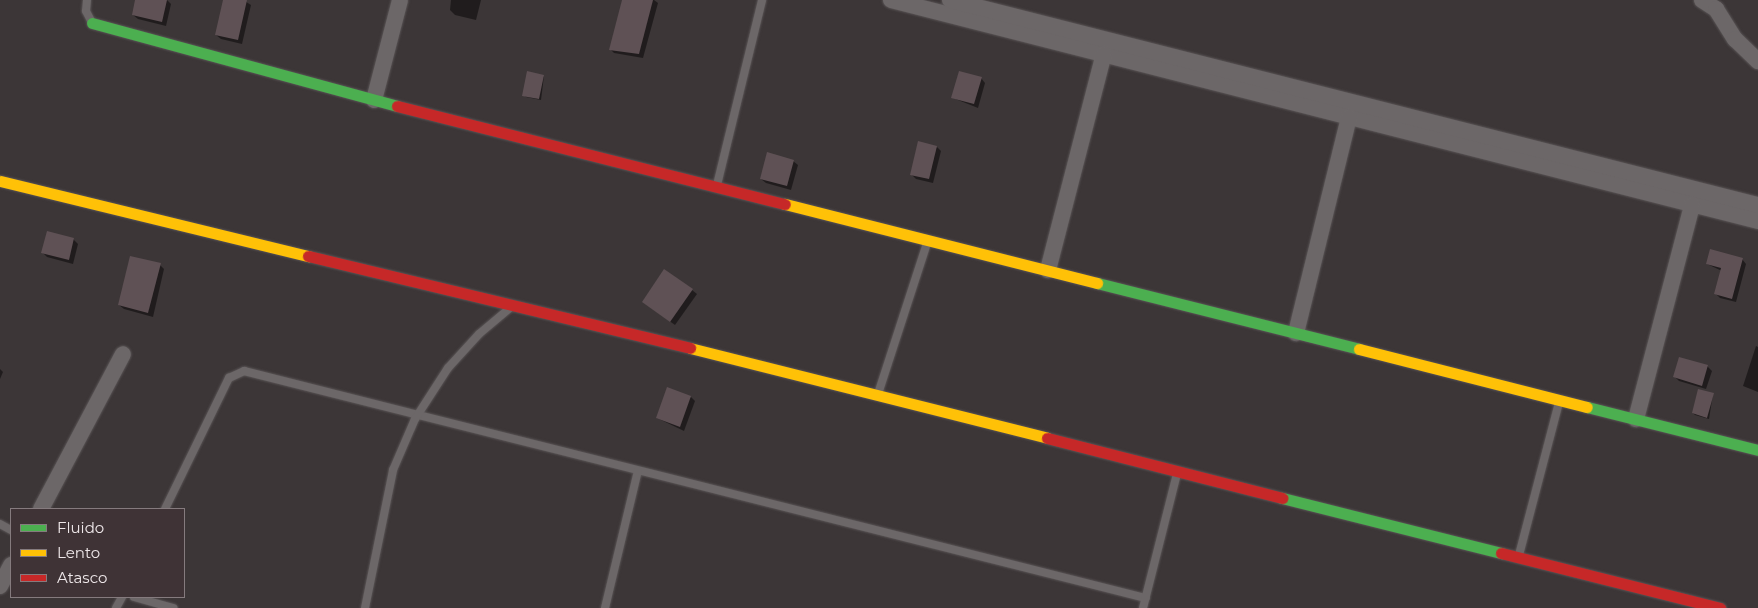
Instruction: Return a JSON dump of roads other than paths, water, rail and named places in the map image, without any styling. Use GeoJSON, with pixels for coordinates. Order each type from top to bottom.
{"type":"FeatureCollection","features":[{"type":"Feature","properties":{"kind":"street"},"geometry":{"type":"LineString","coordinates":[[374,100],[400,0]]}},
{"type":"Feature","properties":{"kind":"street"},"geometry":{"type":"LineString","coordinates":[[891,0],[1758,221]]}},
{"type":"Feature","properties":{"kind":"street"},"geometry":{"type":"LineString","coordinates":[[950,0],[1758,205]]}},
{"type":"Feature","properties":{"kind":"street"},"geometry":{"type":"LineString","coordinates":[[1702,0],[1716,9],[1735,39],[1758,61]]}},
{"type":"Feature","properties":{"kind":"street"},"geometry":{"type":"LineString","coordinates":[[92,22],[374,100],[1758,450]]}},
{"type":"Feature","properties":{"kind":"street"},"geometry":{"type":"LineString","coordinates":[[1048,270],[1104,54]]}},
{"type":"Feature","properties":{"kind":"street"},"geometry":{"type":"LineString","coordinates":[[1296,333],[1349,117]]}},
{"type":"Feature","properties":{"kind":"street"},"geometry":{"type":"LineString","coordinates":[[0,181],[513,305],[1720,608]]}},
{"type":"Feature","properties":{"kind":"street"},"geometry":{"type":"LineString","coordinates":[[1636,419],[1692,205]]}},
{"type":"Feature","properties":{"kind":"street"},"geometry":{"type":"LineString","coordinates":[[42,508],[123,354]]}},
{"type":"Feature","properties":{"kind":"street"},"geometry":{"type":"LineString","coordinates":[[0,586],[10,567]]}},
{"type":"Feature","properties":{"kind":"lane"},"geometry":{"type":"LineString","coordinates":[[87,0],[86,11],[92,22]]}},
{"type":"Feature","properties":{"kind":"lane"},"geometry":{"type":"LineString","coordinates":[[717,187],[762,0]]}},
{"type":"Feature","properties":{"kind":"lane"},"geometry":{"type":"LineString","coordinates":[[877,396],[928,240]]}},
{"type":"Feature","properties":{"kind":"lane"},"geometry":{"type":"LineString","coordinates":[[365,608],[393,470],[417,416],[448,368],[479,334],[513,305]]}},
{"type":"Feature","properties":{"kind":"lane"},"geometry":{"type":"LineString","coordinates":[[165,508],[230,378],[236,373],[244,371],[1146,598]]}},
{"type":"Feature","properties":{"kind":"lane"},"geometry":{"type":"LineString","coordinates":[[1518,557],[1559,400]]}},
{"type":"Feature","properties":{"kind":"lane"},"geometry":{"type":"LineString","coordinates":[[605,608],[638,471]]}},
{"type":"Feature","properties":{"kind":"lane"},"geometry":{"type":"LineString","coordinates":[[1143,608],[1177,472]]}},
{"type":"Feature","properties":{"kind":"lane"},"geometry":{"type":"LineString","coordinates":[[138,598],[173,608]]}}]}
